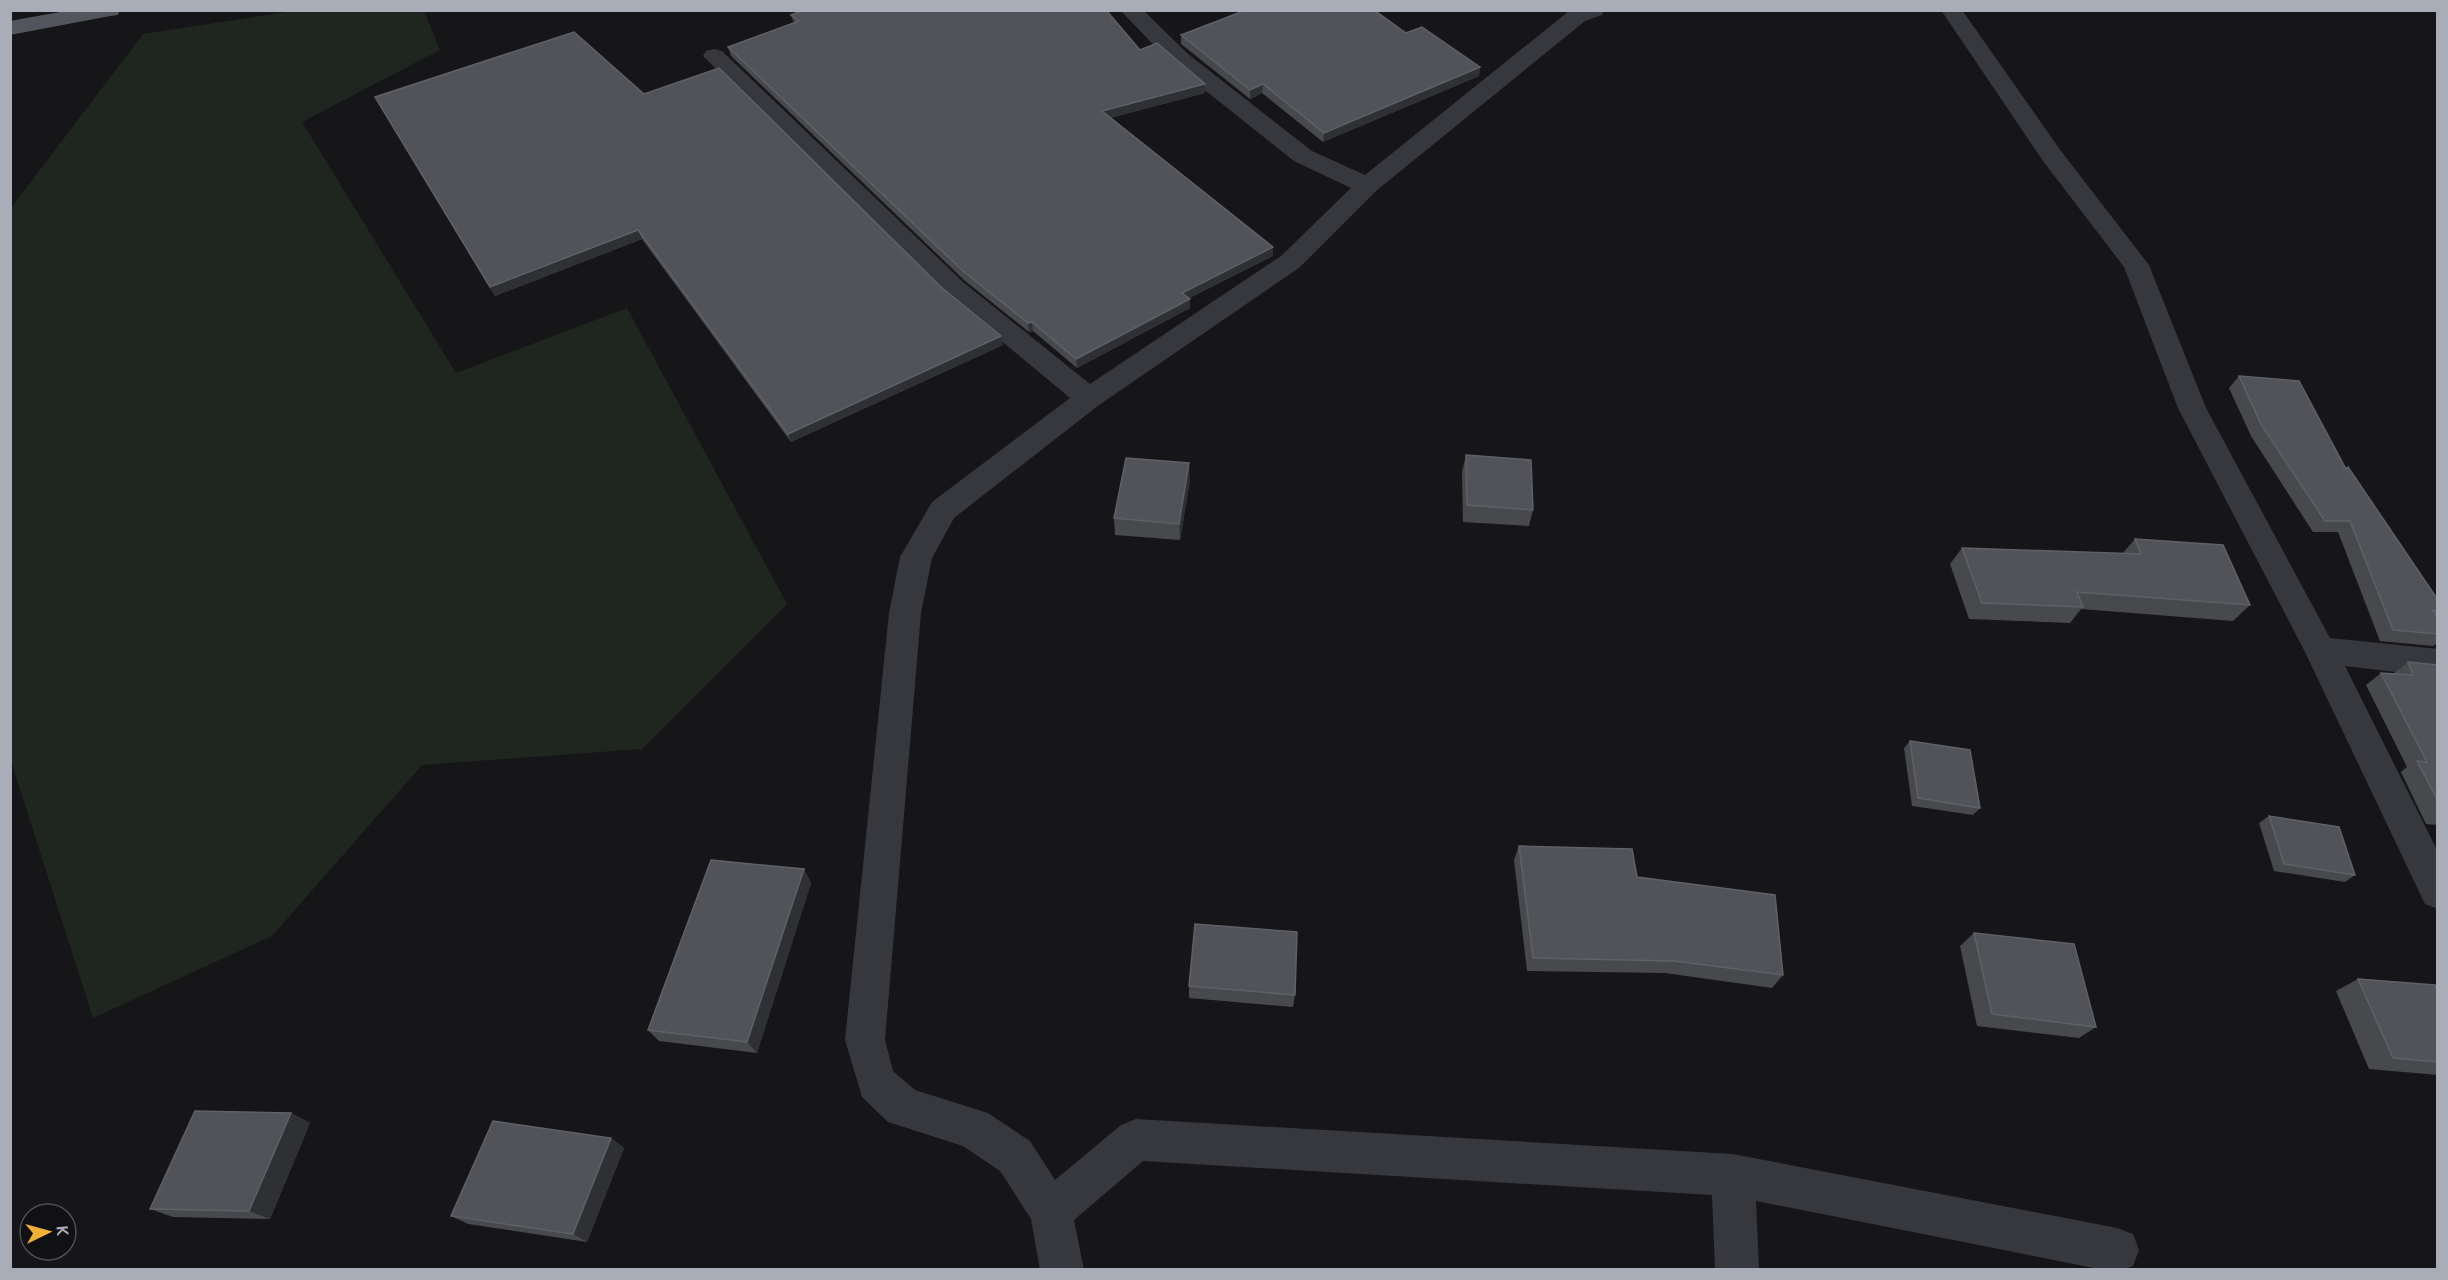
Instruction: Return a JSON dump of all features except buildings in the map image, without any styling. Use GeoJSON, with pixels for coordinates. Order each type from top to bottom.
{"type":"FeatureCollection","features":[{"type":"Feature","properties":{"kind":"main road"},"geometry":{"type":"LineString","coordinates":[[10,30],[110,10]]}},
{"type":"Feature","properties":{"kind":"street"},"geometry":{"type":"LineString","coordinates":[[1130,10],[1180,59],[1303,156],[1367,186]]}},
{"type":"Feature","properties":{"kind":"street"},"geometry":{"type":"LineString","coordinates":[[1062,1269],[1051,1212],[1015,1156],[973,1128],[903,1107],[876,1083],[865,1041],[905,613],[916,557],[943,510],[1089,398],[1290,262],[1367,186],[1577,16],[1594,10]]}},
{"type":"Feature","properties":{"kind":"street"},"geometry":{"type":"LineString","coordinates":[[1951,10],[2052,156],[2136,265],[2192,408],[2320,650],[2438,892]]}},
{"type":"Feature","properties":{"kind":"street"},"geometry":{"type":"LineString","coordinates":[[714,56],[954,288],[1089,398]]}},
{"type":"Feature","properties":{"kind":"street"},"geometry":{"type":"LineString","coordinates":[[2320,650],[2438,663]]}},
{"type":"Feature","properties":{"kind":"street"},"geometry":{"type":"LineString","coordinates":[[1051,1212],[1136,1140],[1733,1175],[2117,1250]]}},
{"type":"Feature","properties":{"kind":"street"},"geometry":{"type":"LineString","coordinates":[[1733,1175],[1737,1269]]}},
{"type":"Feature","properties":{"kind":"shaded area"},"geometry":{"type":"Polygon","coordinates":[[[293,11],[424,11],[440,50],[302,122],[456,373],[627,308],[787,604],[642,749],[422,765],[272,936],[93,1018],[11,761],[11,208],[143,34],[293,11]]]}}]}
